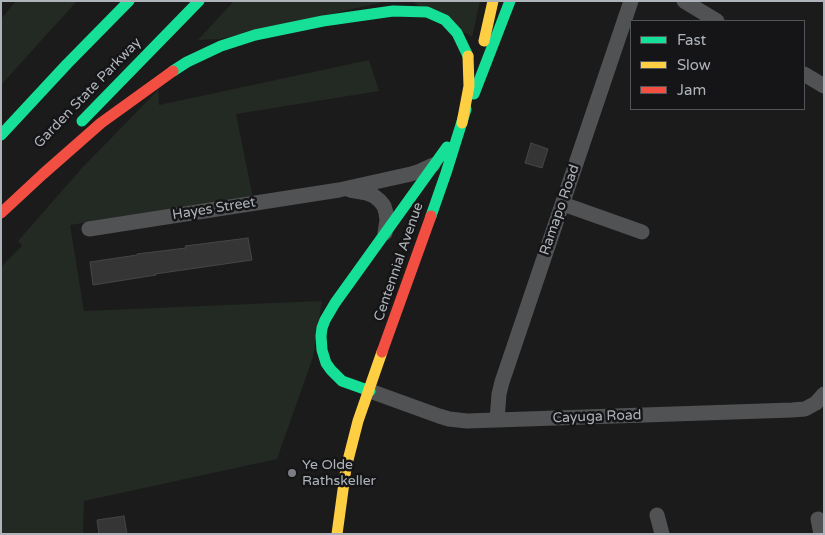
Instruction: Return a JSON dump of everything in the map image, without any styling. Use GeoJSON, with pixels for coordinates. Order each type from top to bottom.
{"type":"FeatureCollection","features":[{"type":"Feature","properties":{"kind":"main road"},"geometry":{"type":"LineString","coordinates":[[1,135],[124,1]]}},
{"type":"Feature","properties":{"kind":"main road"},"geometry":{"type":"LineString","coordinates":[[67,64],[129,1]]}},
{"type":"Feature","properties":{"kind":"main road","name":"Garden State Parkway"},"geometry":{"type":"LineString","coordinates":[[76,127],[198,1]]}},
{"type":"Feature","properties":{"kind":"main road","name":"Centennial Avenue"},"geometry":{"type":"LineString","coordinates":[[337,534],[343,483],[358,421],[462,123],[481,55],[493,1]]}},
{"type":"Feature","properties":{"kind":"main road"},"geometry":{"type":"LineString","coordinates":[[370,391],[342,381],[330,370],[323,356],[322,328],[335,303],[436,164],[462,123],[510,1]]}},
{"type":"Feature","properties":{"kind":"main road"},"geometry":{"type":"LineString","coordinates":[[1,213],[101,123],[171,72],[221,46],[255,35],[287,28],[393,11],[427,12],[445,20],[458,33],[469,59],[469,86],[462,123]]}},
{"type":"Feature","properties":{"kind":"main road","name":"Garden State Parkway"},"geometry":{"type":"LineString","coordinates":[[1,208],[56,148]]}},
{"type":"Feature","properties":{"kind":"street","name":"Ramapo Road"},"geometry":{"type":"LineString","coordinates":[[498,420],[499,394],[502,382],[631,1]]}},
{"type":"Feature","properties":{"kind":"street"},"geometry":{"type":"LineString","coordinates":[[684,1],[715,20]]}},
{"type":"Feature","properties":{"kind":"street"},"geometry":{"type":"LineString","coordinates":[[805,75],[824,86]]}},
{"type":"Feature","properties":{"kind":"street","name":"Hayes Street"},"geometry":{"type":"LineString","coordinates":[[89,229],[339,190],[412,174],[436,164]]}},
{"type":"Feature","properties":{"kind":"street","name":"Hayes Street"},"geometry":{"type":"LineString","coordinates":[[339,190],[367,193],[380,201],[386,213],[384,236]]}},
{"type":"Feature","properties":{"kind":"street"},"geometry":{"type":"LineString","coordinates":[[562,204],[642,232]]}},
{"type":"Feature","properties":{"kind":"street","name":"Cayuga Road"},"geometry":{"type":"LineString","coordinates":[[370,391],[449,419],[468,421],[792,410],[805,408],[816,403],[824,394]]}},
{"type":"Feature","properties":{"kind":"street"},"geometry":{"type":"LineString","coordinates":[[657,515],[662,534]]}},
{"type":"Feature","properties":{"kind":"shaded area"},"geometry":{"type":"Polygon","coordinates":[[[16,1],[77,1],[1,85],[1,19],[16,1]]]}},
{"type":"Feature","properties":{"kind":"shaded area"},"geometry":{"type":"Polygon","coordinates":[[[234,1],[388,1],[219,39],[198,40],[234,1]]]}},
{"type":"Feature","properties":{"kind":"shaded area"},"geometry":{"type":"Polygon","coordinates":[[[411,1],[480,1],[472,37],[411,1]]]}},
{"type":"Feature","properties":{"kind":"shaded area"},"geometry":{"type":"Polygon","coordinates":[[[369,60],[379,91],[236,114],[253,198],[70,225],[84,311],[322,301],[313,357],[277,459],[84,501],[83,534],[1,534],[1,267],[22,246],[18,241],[83,167],[158,90],[159,105],[369,60]]]}},
{"type":"Feature","properties":{"kind":"building"},"geometry":{"type":"Polygon","coordinates":[[[531,143],[548,149],[542,168],[525,163],[531,143]]]}},
{"type":"Feature","properties":{"kind":"building"},"geometry":{"type":"Polygon","coordinates":[[[248,238],[252,260],[93,285],[90,262],[186,248],[185,246],[248,238]]]}},
{"type":"Feature","properties":{"kind":"building"},"geometry":{"type":"Polygon","coordinates":[[[124,516],[127,534],[99,534],[97,520],[124,516]]]}},
{"type":"Feature","properties":{"kind":"traffic: fast"},"geometry":{"type":"LineString","coordinates":[[1,135],[129,1]]}},
{"type":"Feature","properties":{"kind":"traffic: fast"},"geometry":{"type":"LineString","coordinates":[[82,121],[199,1]]}},
{"type":"Feature","properties":{"kind":"traffic: fast"},"geometry":{"type":"LineString","coordinates":[[474,94],[510,1]]}},
{"type":"Feature","properties":{"kind":"traffic: fast"},"geometry":{"type":"LineString","coordinates":[[173,71],[187,62],[221,46],[255,35],[323,21],[393,11],[427,12],[445,20],[457,33],[468,56]]}},
{"type":"Feature","properties":{"kind":"traffic: fast"},"geometry":{"type":"LineString","coordinates":[[431,216],[466,109]]}},
{"type":"Feature","properties":{"kind":"traffic: fast"},"geometry":{"type":"LineString","coordinates":[[370,391],[342,381],[331,370],[326,363],[322,350],[322,328],[335,303],[447,147]]}},
{"type":"Feature","properties":{"kind":"traffic: slow"},"geometry":{"type":"LineString","coordinates":[[484,41],[493,1]]}},
{"type":"Feature","properties":{"kind":"traffic: slow"},"geometry":{"type":"LineString","coordinates":[[462,123],[469,86],[468,56]]}},
{"type":"Feature","properties":{"kind":"traffic: slow"},"geometry":{"type":"LineString","coordinates":[[337,534],[346,468],[358,421],[382,352]]}},
{"type":"Feature","properties":{"kind":"traffic: jam"},"geometry":{"type":"LineString","coordinates":[[1,213],[101,123],[173,71]]}},
{"type":"Feature","properties":{"kind":"traffic: jam"},"geometry":{"type":"LineString","coordinates":[[382,352],[431,216]]}},
{"type":"Feature","properties":{"kind":"place","name":"Ye Olde Rathskeller"},"geometry":{"type":"Point","coordinates":[292,473]}}]}
